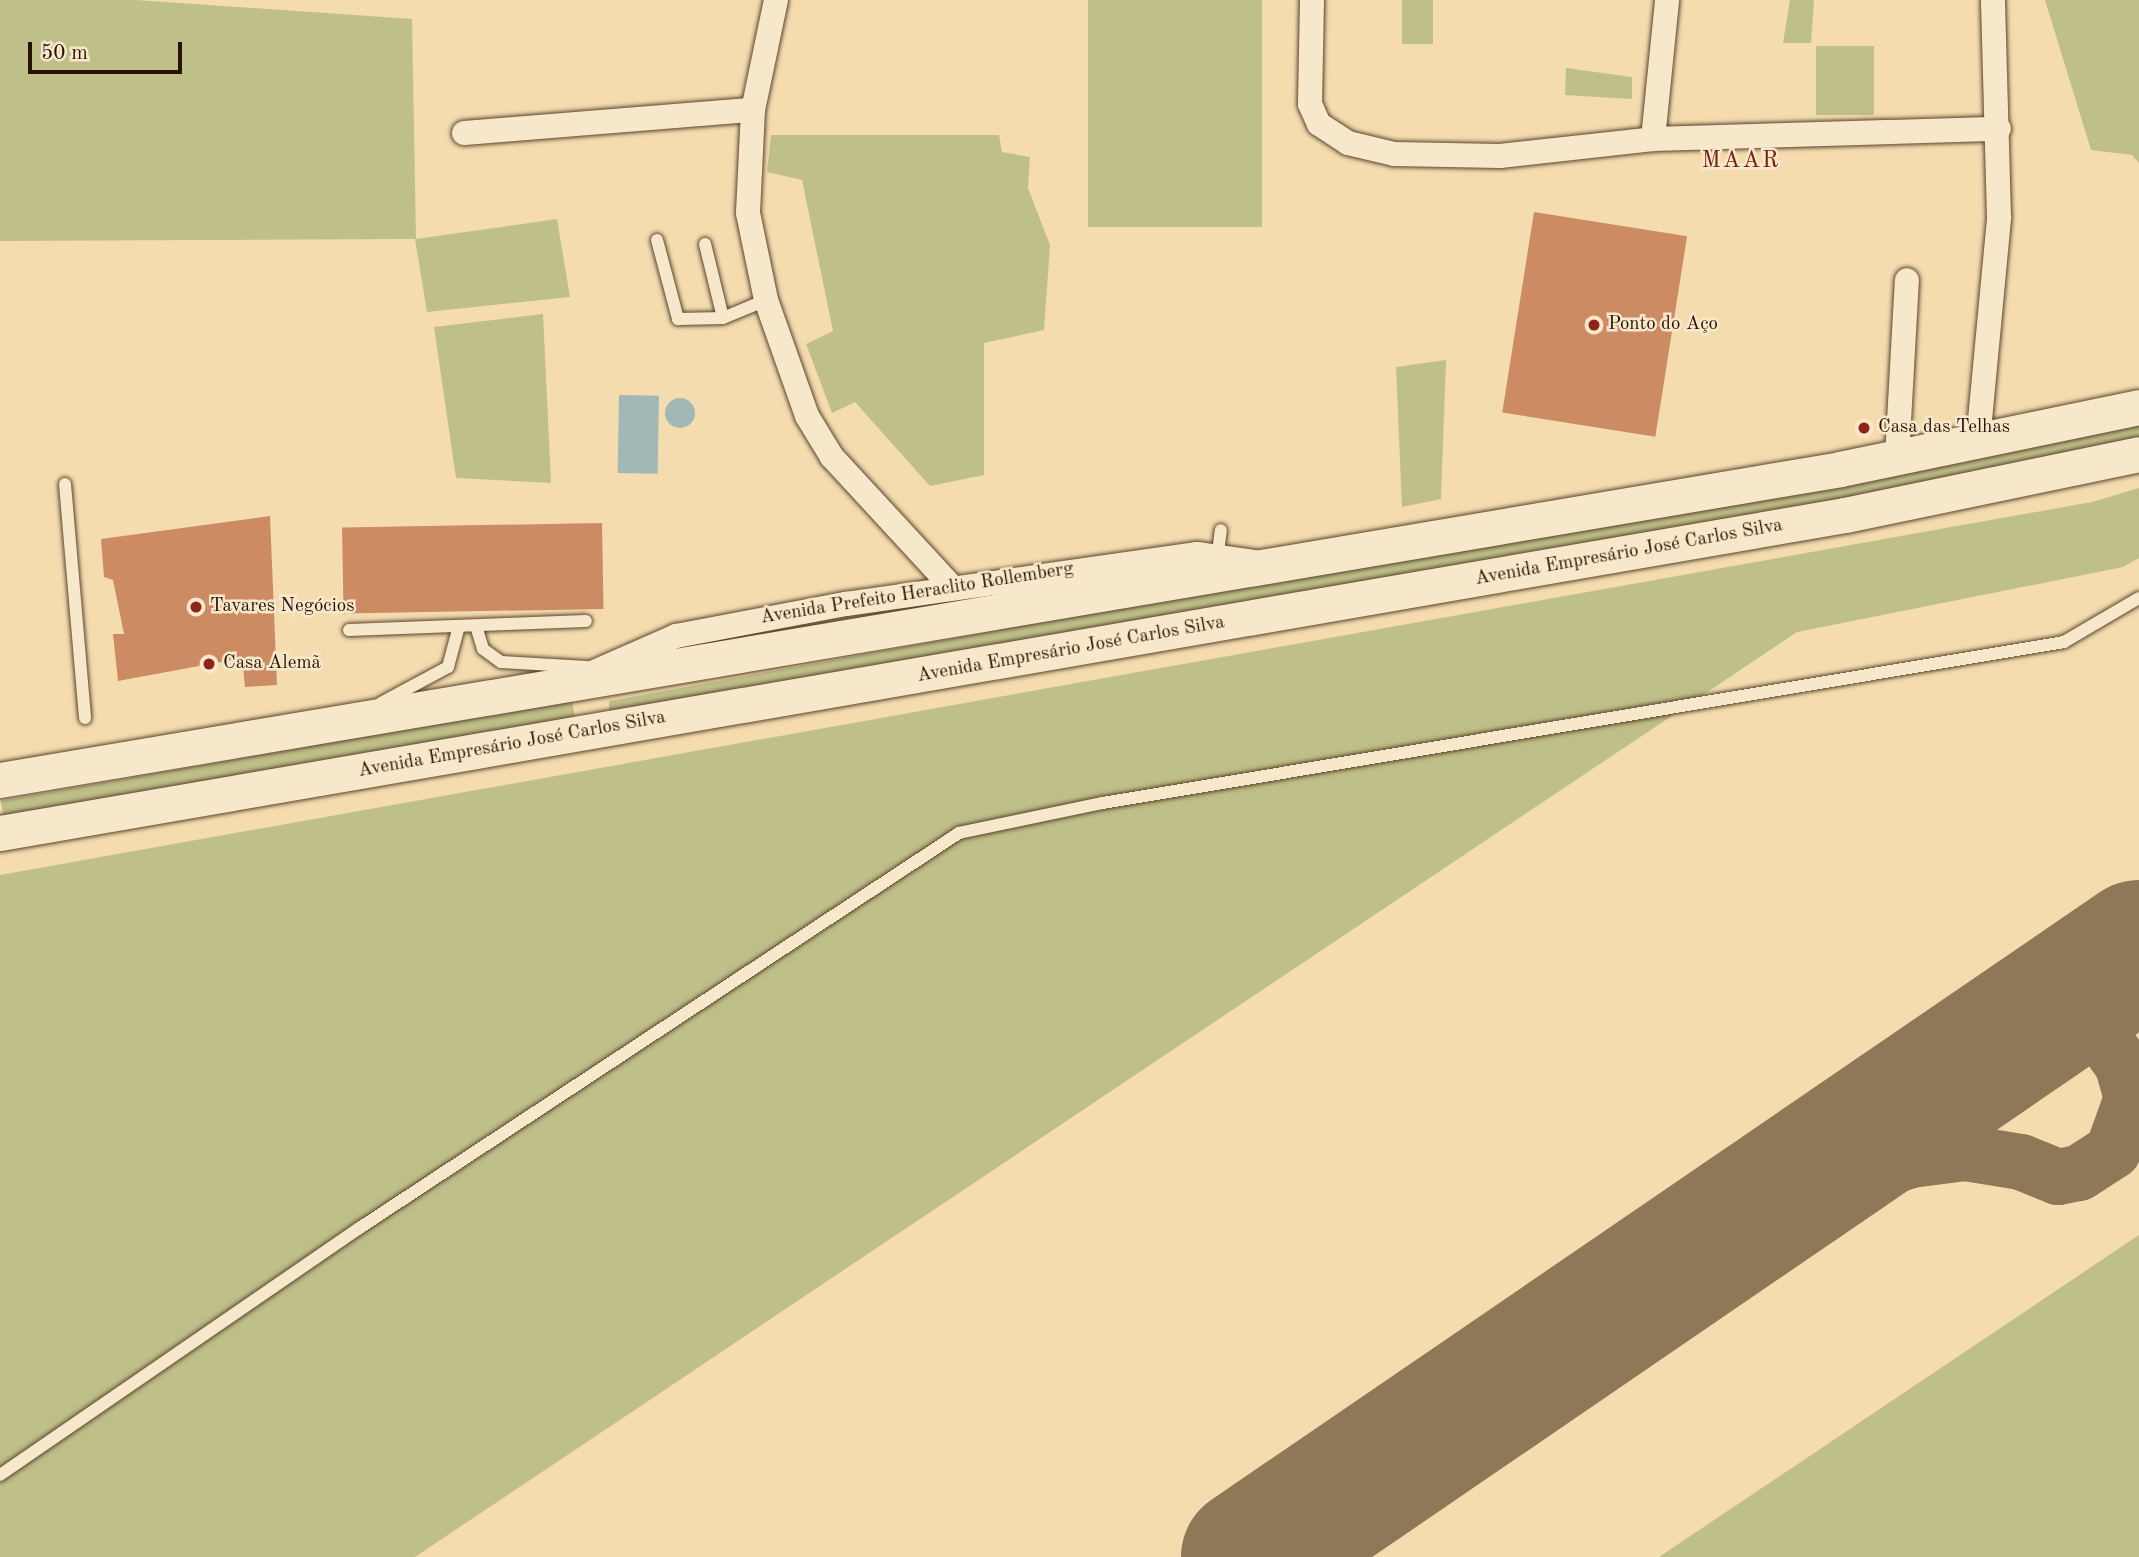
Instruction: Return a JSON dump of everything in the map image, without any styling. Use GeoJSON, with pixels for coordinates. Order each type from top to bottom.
{"type":"FeatureCollection","features":[{"type":"Feature","properties":{"kind":"main road"},"geometry":{"type":"LineString","coordinates":[[0,780],[336,724],[589,678],[828,624],[1268,566],[1897,457],[2139,407]]}},
{"type":"Feature","properties":{"kind":"main road","name":"Avenida Empresário José Carlos Silva"},"geometry":{"type":"LineString","coordinates":[[0,833],[1845,515],[2139,454]]}},
{"type":"Feature","properties":{"kind":"main road"},"geometry":{"type":"LineString","coordinates":[[589,678],[587,715],[593,731]]}},
{"type":"Feature","properties":{"kind":"street"},"geometry":{"type":"LineString","coordinates":[[776,0],[753,110],[748,213],[766,300],[807,416],[832,457],[953,588]]}},
{"type":"Feature","properties":{"kind":"street"},"geometry":{"type":"LineString","coordinates":[[1312,0],[1310,104],[1319,124],[1348,143],[1394,154],[1500,156],[1653,139],[1999,129]]}},
{"type":"Feature","properties":{"kind":"street"},"geometry":{"type":"LineString","coordinates":[[1653,139],[1667,0]]}},
{"type":"Feature","properties":{"kind":"street"},"geometry":{"type":"LineString","coordinates":[[1978,441],[1991,344],[1999,129],[1993,0]]}},
{"type":"Feature","properties":{"kind":"street"},"geometry":{"type":"LineString","coordinates":[[464,133],[753,110]]}},
{"type":"Feature","properties":{"kind":"street"},"geometry":{"type":"LineString","coordinates":[[1897,457],[1907,279]]}},
{"type":"Feature","properties":{"kind":"street","name":"Avenida Prefeito Heraclito Rollemberg"},"geometry":{"type":"LineString","coordinates":[[828,624],[953,588],[1220,542],[1268,566]]}},
{"type":"Feature","properties":{"kind":"lane"},"geometry":{"type":"LineString","coordinates":[[657,240],[673,317],[723,318],[766,300]]}},
{"type":"Feature","properties":{"kind":"lane"},"geometry":{"type":"LineString","coordinates":[[705,243],[723,318]]}},
{"type":"Feature","properties":{"kind":"lane"},"geometry":{"type":"LineString","coordinates":[[65,484],[85,718]]}},
{"type":"Feature","properties":{"kind":"lane"},"geometry":{"type":"LineString","coordinates":[[0,1475],[358,1229],[959,833],[1103,803],[2064,642],[2139,598]]}},
{"type":"Feature","properties":{"kind":"lane"},"geometry":{"type":"LineString","coordinates":[[349,630],[586,621]]}},
{"type":"Feature","properties":{"kind":"lane"},"geometry":{"type":"LineString","coordinates":[[336,724],[448,667],[459,626]]}},
{"type":"Feature","properties":{"kind":"lane"},"geometry":{"type":"LineString","coordinates":[[476,626],[483,649],[501,662],[589,678]]}},
{"type":"Feature","properties":{"kind":"green space"},"geometry":{"type":"Polygon","coordinates":[[[0,0],[136,0],[412,19],[416,239],[557,219],[570,297],[427,312],[415,239],[0,241],[0,0]]]}},
{"type":"Feature","properties":{"kind":"green space"},"geometry":{"type":"Polygon","coordinates":[[[1088,0],[1262,0],[1262,227],[1088,227],[1088,0]]]}},
{"type":"Feature","properties":{"kind":"green space"},"geometry":{"type":"Polygon","coordinates":[[[1402,0],[1433,0],[1433,44],[1402,44],[1402,0]]]}},
{"type":"Feature","properties":{"kind":"green space"},"geometry":{"type":"Polygon","coordinates":[[[1790,0],[1814,0],[1811,43],[1783,43],[1790,0]]]}},
{"type":"Feature","properties":{"kind":"green space"},"geometry":{"type":"Polygon","coordinates":[[[2045,0],[2139,0],[2139,163],[2132,155],[2091,150],[2045,0]]]}},
{"type":"Feature","properties":{"kind":"green space"},"geometry":{"type":"Polygon","coordinates":[[[1816,46],[1874,46],[1874,115],[1816,115],[1816,46]]]}},
{"type":"Feature","properties":{"kind":"green space"},"geometry":{"type":"Polygon","coordinates":[[[1566,68],[1632,77],[1632,99],[1565,95],[1566,68]]]}},
{"type":"Feature","properties":{"kind":"green space"},"geometry":{"type":"Polygon","coordinates":[[[771,135],[999,135],[1002,152],[1030,157],[1028,188],[1050,245],[1044,330],[984,343],[984,475],[930,486],[855,402],[832,413],[806,344],[833,331],[802,180],[767,172],[771,135]]]}},
{"type":"Feature","properties":{"kind":"green space"},"geometry":{"type":"Polygon","coordinates":[[[543,314],[551,483],[456,478],[434,327],[543,314]]]}},
{"type":"Feature","properties":{"kind":"green space"},"geometry":{"type":"Polygon","coordinates":[[[1446,360],[1441,499],[1402,507],[1396,367],[1446,360]]]}},
{"type":"Feature","properties":{"kind":"green space"},"geometry":{"type":"Polygon","coordinates":[[[2139,422],[2139,441],[1969,481],[609,716],[609,701],[2139,422]]]}},
{"type":"Feature","properties":{"kind":"green space"},"geometry":{"type":"Polygon","coordinates":[[[2139,488],[2139,558],[2123,567],[1797,632],[415,1557],[0,1557],[0,875],[2092,502],[2139,488]]]}},
{"type":"Feature","properties":{"kind":"green space"},"geometry":{"type":"Polygon","coordinates":[[[572,700],[576,723],[5,823],[1,801],[572,700]]]}},
{"type":"Feature","properties":{"kind":"green space"},"geometry":{"type":"Polygon","coordinates":[[[2139,1235],[2139,1557],[1659,1557],[2139,1235]]]}},
{"type":"Feature","properties":{"kind":"shaded area"},"geometry":{"type":"Polygon","coordinates":[[[619,395],[659,396],[658,474],[618,473],[619,395]]]}},
{"type":"Feature","properties":{"kind":"shaded area"},"geometry":{"type":"Polygon","coordinates":[[[680,398],[691,402],[695,413],[691,424],[680,428],[669,424],[665,413],[669,402],[680,398]]]}},
{"type":"Feature","properties":{"kind":"building","name":"Ponto do Aço"},"geometry":{"type":"Polygon","coordinates":[[[1534,212],[1687,236],[1655,437],[1502,413],[1534,212]]]}},
{"type":"Feature","properties":{"kind":"building","name":"Tavares Negócios"},"geometry":{"type":"Polygon","coordinates":[[[270,516],[277,685],[245,687],[242,658],[118,681],[113,634],[124,634],[113,580],[104,577],[101,539],[270,516]]]}},
{"type":"Feature","properties":{"kind":"building"},"geometry":{"type":"Polygon","coordinates":[[[602,523],[604,609],[344,614],[342,528],[602,523]]]}},
{"type":"Feature","properties":{"kind":"taxiway"},"geometry":{"type":"LineString","coordinates":[[1720,1239],[1787,1202],[1911,1160],[1966,1153],[2021,1162],[2058,1177],[2079,1173],[2113,1151],[2132,1098],[2122,1064],[2103,1038],[2057,1030],[2008,1038]]}},
{"type":"Feature","properties":{"kind":"runway"},"geometry":{"type":"LineString","coordinates":[[1250,1557],[2139,949]]}},
{"type":"Feature","properties":{"kind":"place","name":"Ponto do Aço"},"geometry":{"type":"Point","coordinates":[1594,325]}},
{"type":"Feature","properties":{"kind":"place","name":"Casa das Telhas"},"geometry":{"type":"Point","coordinates":[1864,428]}},
{"type":"Feature","properties":{"kind":"place","name":"Tavares Negócios"},"geometry":{"type":"Point","coordinates":[196,607]}},
{"type":"Feature","properties":{"kind":"place","name":"Casa Alemã"},"geometry":{"type":"Point","coordinates":[209,664]}},
{"type":"Feature","properties":{"kind":"district","name":"MAAR"},"geometry":{"type":"Point","coordinates":[1741,161]}}]}
